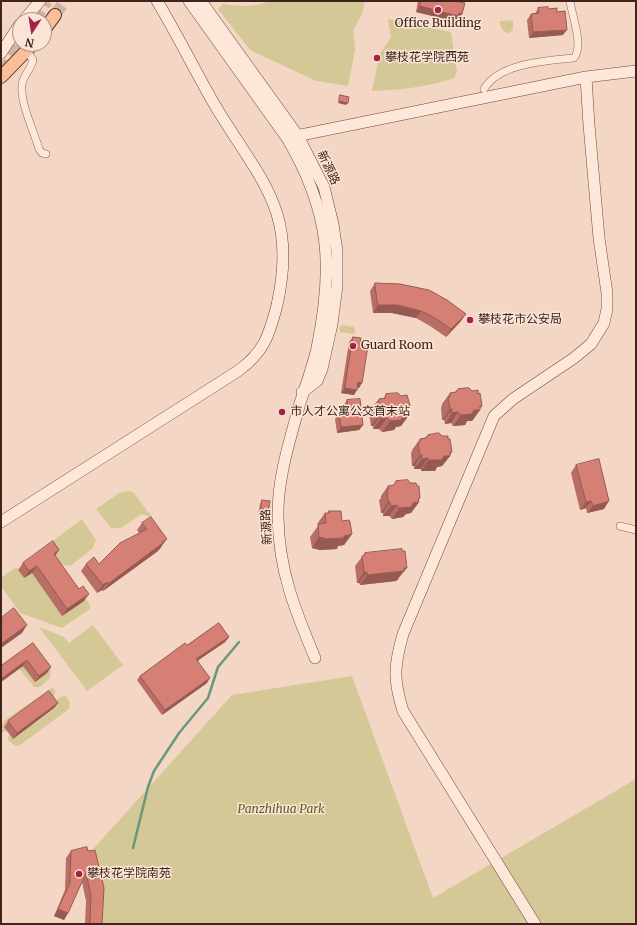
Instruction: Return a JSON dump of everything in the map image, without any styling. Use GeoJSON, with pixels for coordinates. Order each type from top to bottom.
{"type":"FeatureCollection","features":[{"type":"Feature","properties":{"kind":"main road"},"geometry":{"type":"LineString","coordinates":[[52,19],[55,15]]}},
{"type":"Feature","properties":{"kind":"main road"},"geometry":{"type":"LineString","coordinates":[[1,77],[26,52]]}},
{"type":"Feature","properties":{"kind":"street"},"geometry":{"type":"LineString","coordinates":[[31,12],[40,1]]}},
{"type":"Feature","properties":{"kind":"street"},"geometry":{"type":"LineString","coordinates":[[1,522],[238,371],[253,360],[264,345],[272,327],[284,264],[283,236],[276,208],[264,181],[214,104],[157,1]]}},
{"type":"Feature","properties":{"kind":"street","name":"新源路"},"geometry":{"type":"LineString","coordinates":[[189,1],[293,137]]}},
{"type":"Feature","properties":{"kind":"street","name":"新源路"},"geometry":{"type":"LineString","coordinates":[[201,1],[293,137],[313,187],[325,233],[327,259],[326,295],[317,349],[302,393],[285,458],[279,490],[278,518],[282,564],[287,585],[293,607],[315,658]]}},
{"type":"Feature","properties":{"kind":"street"},"geometry":{"type":"LineString","coordinates":[[484,90],[488,81],[499,74],[518,67],[538,62],[574,58],[577,54],[578,43],[570,1]]}},
{"type":"Feature","properties":{"kind":"street"},"geometry":{"type":"LineString","coordinates":[[1,53],[12,36]]}},
{"type":"Feature","properties":{"kind":"street"},"geometry":{"type":"LineString","coordinates":[[31,52],[33,60],[31,68],[24,75],[22,95],[39,149],[42,153],[46,154]]}},
{"type":"Feature","properties":{"kind":"street"},"geometry":{"type":"LineString","coordinates":[[293,137],[586,77],[636,71]]}},
{"type":"Feature","properties":{"kind":"street"},"geometry":{"type":"LineString","coordinates":[[534,924],[403,711],[396,688],[395,672],[397,656],[403,634],[494,416],[513,399],[574,358],[591,344],[604,323],[607,309],[607,293],[599,230],[586,77]]}},
{"type":"Feature","properties":{"kind":"street"},"geometry":{"type":"LineString","coordinates":[[620,526],[636,530]]}},
{"type":"Feature","properties":{"kind":"green space"},"geometry":{"type":"Polygon","coordinates":[[[270,1],[365,1],[362,14],[353,30],[355,50],[348,86],[316,81],[250,50],[218,9],[223,4],[252,6],[270,1]]]}},
{"type":"Feature","properties":{"kind":"green space"},"geometry":{"type":"Polygon","coordinates":[[[388,19],[451,32],[457,72],[454,78],[414,88],[372,91],[380,54],[391,37],[388,19]]]}},
{"type":"Feature","properties":{"kind":"green space"},"geometry":{"type":"Polygon","coordinates":[[[513,20],[513,30],[508,33],[504,32],[500,21],[513,20]]]}},
{"type":"Feature","properties":{"kind":"green space"},"geometry":{"type":"Polygon","coordinates":[[[343,325],[354,327],[356,332],[353,334],[340,332],[339,327],[343,325]]]}},
{"type":"Feature","properties":{"kind":"green space"},"geometry":{"type":"Polygon","coordinates":[[[130,491],[133,492],[152,517],[142,514],[121,528],[111,528],[96,509],[119,493],[130,491]]]}},
{"type":"Feature","properties":{"kind":"green space"},"geometry":{"type":"Polygon","coordinates":[[[82,519],[96,540],[92,549],[70,566],[47,563],[54,557],[46,546],[82,519]]]}},
{"type":"Feature","properties":{"kind":"green space"},"geometry":{"type":"Polygon","coordinates":[[[16,567],[24,578],[32,573],[81,591],[90,605],[90,609],[62,628],[20,613],[1,586],[1,578],[16,567]]]}},
{"type":"Feature","properties":{"kind":"green space"},"geometry":{"type":"Polygon","coordinates":[[[93,625],[123,665],[87,691],[39,627],[64,637],[69,643],[93,625]]]}},
{"type":"Feature","properties":{"kind":"green space"},"geometry":{"type":"Polygon","coordinates":[[[23,666],[50,667],[50,678],[40,687],[34,687],[19,668],[23,666]]]}},
{"type":"Feature","properties":{"kind":"green space","name":"Panzhihua Park"},"geometry":{"type":"Polygon","coordinates":[[[352,676],[433,898],[636,779],[636,924],[98,924],[99,895],[94,848],[232,695],[352,676]]]}},
{"type":"Feature","properties":{"kind":"green space"},"geometry":{"type":"Polygon","coordinates":[[[51,688],[55,689],[55,695],[4,727],[7,731],[2,732],[2,725],[4,721],[51,688]]]}},
{"type":"Feature","properties":{"kind":"green space"},"geometry":{"type":"Polygon","coordinates":[[[66,696],[70,702],[69,709],[20,745],[15,746],[8,740],[8,736],[10,735],[13,739],[54,709],[51,704],[61,697],[66,696]]]}},
{"type":"Feature","properties":{"kind":"building"},"geometry":{"type":"Polygon","coordinates":[[[421,1],[454,1],[465,3],[462,14],[459,13],[458,16],[420,6],[421,1]]]}},
{"type":"Feature","properties":{"kind":"building"},"geometry":{"type":"Polygon","coordinates":[[[548,7],[548,9],[557,8],[557,12],[565,11],[567,30],[533,32],[531,14],[539,13],[538,8],[548,7]]]}},
{"type":"Feature","properties":{"kind":"building"},"geometry":{"type":"Polygon","coordinates":[[[340,95],[349,97],[348,103],[339,101],[340,95]]]}},
{"type":"Feature","properties":{"kind":"building"},"geometry":{"type":"Polygon","coordinates":[[[375,283],[400,284],[429,290],[447,300],[466,314],[451,329],[435,318],[421,311],[397,305],[378,305],[375,283]]]}},
{"type":"Feature","properties":{"kind":"building"},"geometry":{"type":"Polygon","coordinates":[[[353,337],[361,338],[360,345],[368,346],[362,383],[358,382],[357,390],[345,388],[353,337]]]}},
{"type":"Feature","properties":{"kind":"building"},"geometry":{"type":"Polygon","coordinates":[[[469,388],[472,391],[478,390],[478,394],[480,393],[482,406],[480,406],[480,410],[474,410],[472,414],[461,415],[458,412],[452,413],[448,397],[450,397],[450,393],[456,392],[458,389],[469,388]]]}},
{"type":"Feature","properties":{"kind":"building"},"geometry":{"type":"Polygon","coordinates":[[[398,393],[401,396],[407,395],[410,405],[409,415],[403,416],[401,420],[390,421],[387,418],[381,418],[381,415],[378,415],[377,402],[379,402],[379,399],[385,398],[386,394],[398,393]]]}},
{"type":"Feature","properties":{"kind":"building"},"geometry":{"type":"Polygon","coordinates":[[[360,399],[363,425],[341,427],[339,413],[348,412],[347,400],[360,399]]]}},
{"type":"Feature","properties":{"kind":"building"},"geometry":{"type":"Polygon","coordinates":[[[439,433],[442,436],[448,436],[448,439],[450,439],[452,452],[450,452],[450,456],[444,456],[442,460],[428,460],[428,458],[422,459],[418,443],[420,442],[420,439],[426,438],[428,435],[439,433]]]}},
{"type":"Feature","properties":{"kind":"building"},"geometry":{"type":"Polygon","coordinates":[[[599,459],[609,501],[593,506],[591,501],[586,502],[576,465],[599,459]]]}},
{"type":"Feature","properties":{"kind":"building"},"geometry":{"type":"Polygon","coordinates":[[[408,480],[410,483],[416,483],[417,486],[419,486],[419,502],[413,503],[411,507],[399,508],[397,505],[391,506],[390,502],[388,502],[388,486],[394,485],[396,481],[408,480]]]}},
{"type":"Feature","properties":{"kind":"building"},"geometry":{"type":"Polygon","coordinates":[[[262,500],[270,501],[268,513],[261,512],[262,500]]]}},
{"type":"Feature","properties":{"kind":"building"},"geometry":{"type":"Polygon","coordinates":[[[329,511],[341,511],[342,521],[349,520],[352,534],[344,536],[344,538],[327,539],[319,537],[318,526],[319,524],[326,523],[325,513],[329,513],[329,511]]]}},
{"type":"Feature","properties":{"kind":"building"},"geometry":{"type":"Polygon","coordinates":[[[151,517],[167,539],[108,584],[107,582],[103,585],[86,564],[94,557],[99,564],[120,543],[147,529],[142,523],[151,517]]]}},
{"type":"Feature","properties":{"kind":"building"},"geometry":{"type":"Polygon","coordinates":[[[53,541],[59,550],[54,554],[79,589],[83,586],[89,594],[67,609],[37,566],[29,571],[23,563],[53,541]]]}},
{"type":"Feature","properties":{"kind":"building"},"geometry":{"type":"Polygon","coordinates":[[[402,549],[402,551],[405,551],[407,568],[404,568],[404,571],[367,575],[367,572],[364,572],[362,556],[365,555],[365,553],[402,549]]]}},
{"type":"Feature","properties":{"kind":"building"},"geometry":{"type":"Polygon","coordinates":[[[14,608],[27,625],[1,644],[1,618],[14,608]]]}},
{"type":"Feature","properties":{"kind":"building"},"geometry":{"type":"Polygon","coordinates":[[[219,623],[229,637],[196,659],[210,678],[165,710],[140,676],[185,643],[187,645],[219,623]]]}},
{"type":"Feature","properties":{"kind":"building"},"geometry":{"type":"Polygon","coordinates":[[[33,643],[51,667],[39,676],[27,660],[1,679],[1,666],[33,643]]]}},
{"type":"Feature","properties":{"kind":"building"},"geometry":{"type":"Polygon","coordinates":[[[49,691],[58,703],[17,733],[8,721],[49,691]]]}},
{"type":"Feature","properties":{"kind":"building"},"geometry":{"type":"Polygon","coordinates":[[[87,847],[88,851],[95,850],[104,888],[102,924],[90,924],[91,895],[86,873],[68,913],[58,909],[70,883],[71,851],[87,847]]]}},
{"type":"Feature","properties":{"kind":"waterway"},"geometry":{"type":"LineString","coordinates":[[133,848],[148,787],[154,771],[179,733],[208,698],[218,667],[239,642]]}},
{"type":"Feature","properties":{"kind":"tunnel"},"geometry":{"type":"LineString","coordinates":[[39,12],[47,1]]}},
{"type":"Feature","properties":{"kind":"tunnel"},"geometry":{"type":"LineString","coordinates":[[55,15],[65,1]]}},
{"type":"Feature","properties":{"kind":"tunnel"},"geometry":{"type":"LineString","coordinates":[[3,72],[14,52]]}},
{"type":"Feature","properties":{"kind":"place","name":"Office Building"},"geometry":{"type":"Point","coordinates":[438,10]}},
{"type":"Feature","properties":{"kind":"place","name":"攀枝花学院西苑"},"geometry":{"type":"Point","coordinates":[377,58]}},
{"type":"Feature","properties":{"kind":"place","name":"攀枝花市公安局"},"geometry":{"type":"Point","coordinates":[470,320]}},
{"type":"Feature","properties":{"kind":"place","name":"Guard Room"},"geometry":{"type":"Point","coordinates":[353,346]}},
{"type":"Feature","properties":{"kind":"place","name":"市人才公寓公交首末站"},"geometry":{"type":"Point","coordinates":[282,412]}},
{"type":"Feature","properties":{"kind":"place","name":"攀枝花学院南苑"},"geometry":{"type":"Point","coordinates":[79,874]}}]}
